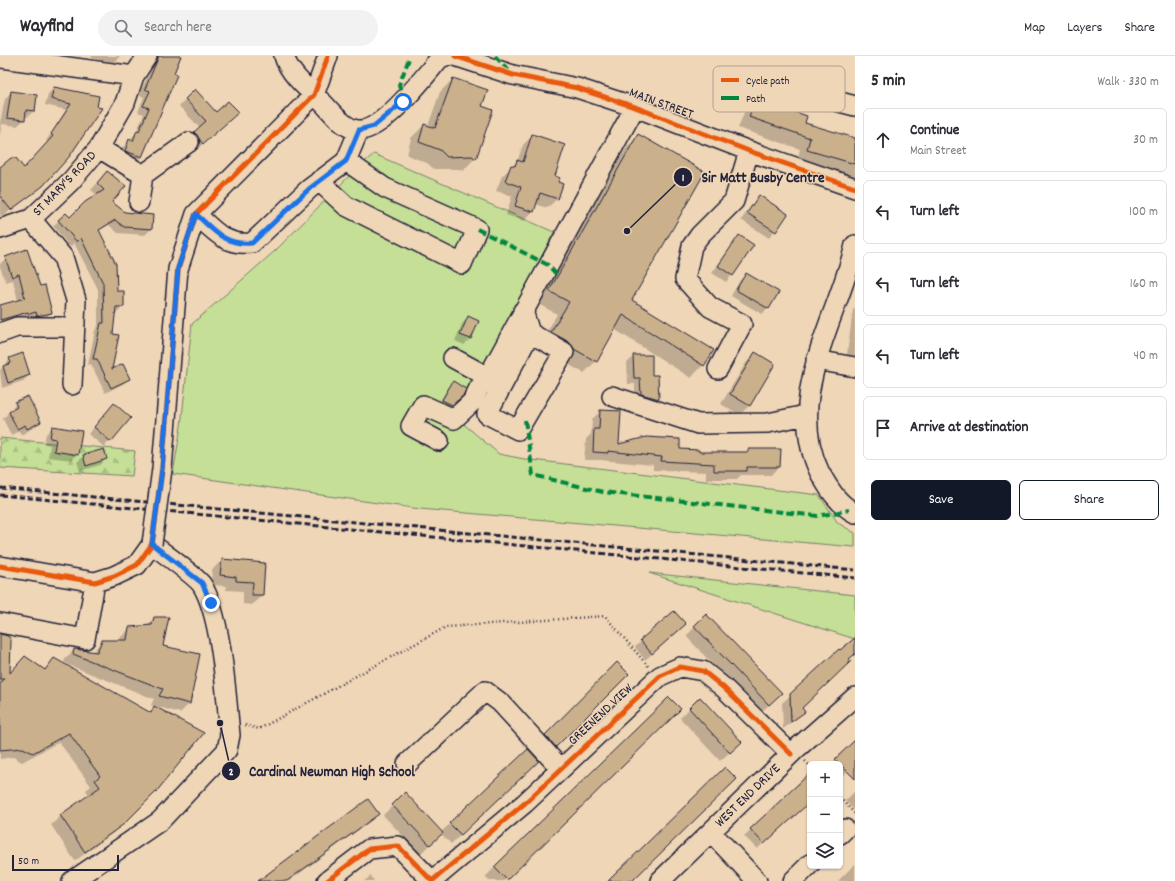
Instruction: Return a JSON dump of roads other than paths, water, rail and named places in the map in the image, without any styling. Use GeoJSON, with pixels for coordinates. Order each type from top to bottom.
{"type":"FeatureCollection","features":[{"type":"Feature","properties":{"kind":"street","name":"ST MARY'S ROAD"},"geometry":{"type":"LineString","coordinates":[[0,229],[31,219],[71,181],[99,148],[125,103],[134,76],[147,56]]}},
{"type":"Feature","properties":{"kind":"street"},"geometry":{"type":"LineString","coordinates":[[284,56],[286,64],[314,95],[346,125],[359,130],[374,126],[403,102],[440,58],[446,56]]}},
{"type":"Feature","properties":{"kind":"street"},"geometry":{"type":"LineString","coordinates":[[0,566],[95,582],[114,576],[137,565],[152,544],[162,469],[178,268],[196,214],[314,95],[328,56]]}},
{"type":"Feature","properties":{"kind":"street","name":"MAIN STREET"},"geometry":{"type":"LineString","coordinates":[[455,56],[513,75],[577,88],[855,188]]}},
{"type":"Feature","properties":{"kind":"street"},"geometry":{"type":"LineString","coordinates":[[2,58],[134,76]]}},
{"type":"Feature","properties":{"kind":"street"},"geometry":{"type":"LineString","coordinates":[[845,103],[855,106]]}},
{"type":"Feature","properties":{"kind":"street"},"geometry":{"type":"LineString","coordinates":[[439,441],[411,426],[423,406],[454,419],[472,402],[479,388],[488,377],[635,108]]}},
{"type":"Feature","properties":{"kind":"street"},"geometry":{"type":"LineString","coordinates":[[196,214],[216,233],[229,241],[240,244],[252,243],[319,181],[346,161],[359,130]]}},
{"type":"Feature","properties":{"kind":"street"},"geometry":{"type":"LineString","coordinates":[[139,202],[142,175],[189,142]]}},
{"type":"Feature","properties":{"kind":"street"},"geometry":{"type":"LineString","coordinates":[[99,148],[142,175]]}},
{"type":"Feature","properties":{"kind":"street"},"geometry":{"type":"LineString","coordinates":[[718,369],[742,324],[710,307],[684,279],[692,246],[700,235],[734,202],[749,151]]}},
{"type":"Feature","properties":{"kind":"street"},"geometry":{"type":"LineString","coordinates":[[319,181],[346,206],[462,264],[477,229],[385,188],[346,161]]}},
{"type":"Feature","properties":{"kind":"street"},"geometry":{"type":"LineString","coordinates":[[31,219],[63,257],[76,300],[72,385]]}},
{"type":"Feature","properties":{"kind":"street"},"geometry":{"type":"LineString","coordinates":[[855,245],[816,360],[806,415],[812,455],[828,489],[846,508],[855,513]]}},
{"type":"Feature","properties":{"kind":"street"},"geometry":{"type":"LineString","coordinates":[[523,311],[530,333],[564,352],[518,430],[488,414],[530,333]]}},
{"type":"Feature","properties":{"kind":"street"},"geometry":{"type":"LineString","coordinates":[[0,333],[16,327],[74,327]]}},
{"type":"Feature","properties":{"kind":"street"},"geometry":{"type":"LineString","coordinates":[[453,358],[488,377]]}},
{"type":"Feature","properties":{"kind":"street"},"geometry":{"type":"LineString","coordinates":[[816,360],[855,367]]}},
{"type":"Feature","properties":{"kind":"street"},"geometry":{"type":"LineString","coordinates":[[612,396],[698,424],[768,423],[806,415]]}},
{"type":"Feature","properties":{"kind":"street"},"geometry":{"type":"LineString","coordinates":[[72,881],[160,821],[227,750],[230,735],[218,634],[211,603],[202,583],[152,544]]}},
{"type":"Feature","properties":{"kind":"street"},"geometry":{"type":"LineString","coordinates":[[0,623],[85,639],[95,582]]}},
{"type":"Feature","properties":{"kind":"street","name":"GREENEND VIEW"},"geometry":{"type":"LineString","coordinates":[[432,881],[525,803],[660,676],[680,667],[703,671],[724,688],[791,754]]}},
{"type":"Feature","properties":{"kind":"street"},"geometry":{"type":"LineString","coordinates":[[407,764],[486,691],[500,703],[561,769]]}},
{"type":"Feature","properties":{"kind":"street","name":"WEST END DRIVE"},"geometry":{"type":"LineString","coordinates":[[660,881],[791,754],[855,697]]}},
{"type":"Feature","properties":{"kind":"street"},"geometry":{"type":"LineString","coordinates":[[711,832],[758,881]]}},
{"type":"Feature","properties":{"kind":"street"},"geometry":{"type":"LineString","coordinates":[[327,881],[369,849],[398,846],[432,881]]}},
{"type":"Feature","properties":{"kind":"street"},"geometry":{"type":"LineString","coordinates":[[793,881],[807,867]]}},
{"type":"Feature","properties":{"kind":"railway"},"geometry":{"type":"LineString","coordinates":[[0,488],[855,570]]}},
{"type":"Feature","properties":{"kind":"railway"},"geometry":{"type":"LineString","coordinates":[[0,495],[855,578]]}},
{"type":"Feature","properties":{"kind":"place","name":"Sir Matt Busby Centre"},"geometry":{"type":"Point","coordinates":[627,231]}},
{"type":"Feature","properties":{"kind":"place","name":"Cardinal Newman High School"},"geometry":{"type":"Point","coordinates":[220,723]}}]}
